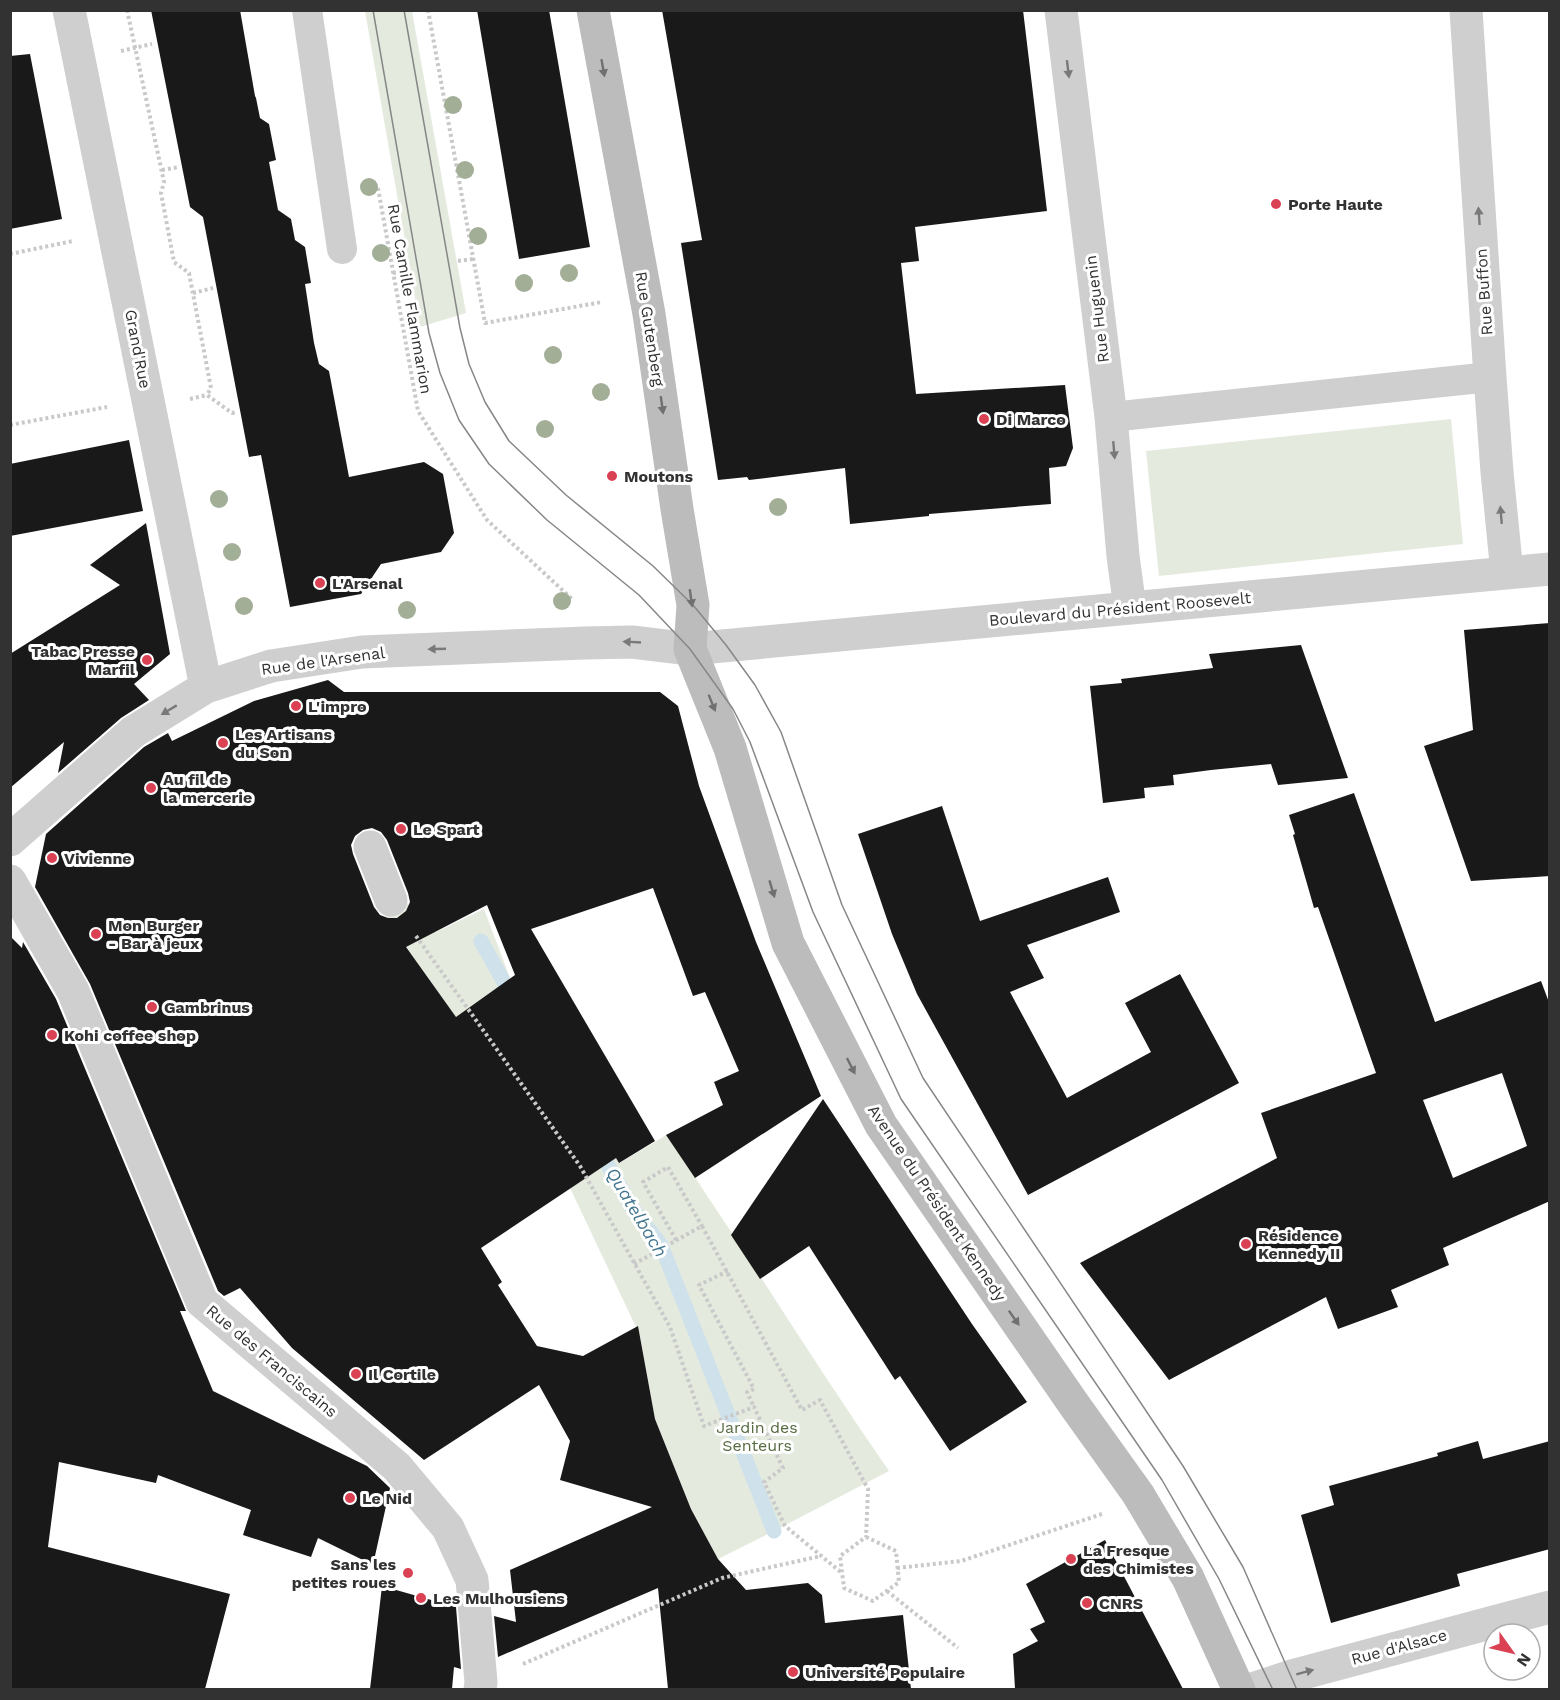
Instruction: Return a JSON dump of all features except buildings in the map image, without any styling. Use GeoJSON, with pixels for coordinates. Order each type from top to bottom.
{"type":"FeatureCollection","features":[{"type":"Feature","properties":{"kind":"street","name":"Grand'Rue"},"geometry":{"type":"LineString","coordinates":[[69,10],[206,687]]}},
{"type":"Feature","properties":{"kind":"street","name":"Rue Gutenberg"},"geometry":{"type":"LineString","coordinates":[[593,10],[645,294],[693,605],[690,649]]}},
{"type":"Feature","properties":{"kind":"street","name":"Rue Huguenin"},"geometry":{"type":"LineString","coordinates":[[1061,10],[1111,417],[1123,556],[1130,608]]}},
{"type":"Feature","properties":{"kind":"street","name":"Rue Buffon"},"geometry":{"type":"LineString","coordinates":[[1466,10],[1497,472],[1508,573]]}},
{"type":"Feature","properties":{"kind":"street","name":"Boulevard du Président Roosevelt"},"geometry":{"type":"LineString","coordinates":[[690,649],[1550,569]]}},
{"type":"Feature","properties":{"kind":"street","name":"Rue de l'Arsenal"},"geometry":{"type":"LineString","coordinates":[[10,840],[133,732],[206,687],[271,666],[362,652],[632,642],[690,649]]}},
{"type":"Feature","properties":{"kind":"street","name":"Avenue du Président Kennedy"},"geometry":{"type":"LineString","coordinates":[[690,649],[730,747],[788,943],[881,1125],[1138,1494],[1188,1578],[1239,1689]]}},
{"type":"Feature","properties":{"kind":"street"},"geometry":{"type":"LineString","coordinates":[[370,848],[391,900]]}},
{"type":"Feature","properties":{"kind":"street","name":"Rue des Franciscains"},"geometry":{"type":"LineString","coordinates":[[10,881],[73,991],[202,1302],[397,1467],[448,1528],[472,1580],[480,1686]]}},
{"type":"Feature","properties":{"kind":"street","name":"Rue d'Alsace"},"geometry":{"type":"LineString","coordinates":[[1249,1689],[1550,1607]]}},
{"type":"Feature","properties":{"kind":"lane"},"geometry":{"type":"LineString","coordinates":[[307,10],[342,249]]}},
{"type":"Feature","properties":{"kind":"lane"},"geometry":{"type":"LineString","coordinates":[[1111,417],[1490,377]]}},
{"type":"Feature","properties":{"kind":"path"},"geometry":{"type":"LineString","coordinates":[[127,10],[162,170],[164,182],[161,193],[174,262],[189,273],[211,388],[207,395],[186,400]]}},
{"type":"Feature","properties":{"kind":"path"},"geometry":{"type":"LineString","coordinates":[[428,10],[485,323],[645,294]]}},
{"type":"Feature","properties":{"kind":"path"},"geometry":{"type":"LineString","coordinates":[[162,170],[178,167]]}},
{"type":"Feature","properties":{"kind":"path","name":"Rue Camille Flammarion"},"geometry":{"type":"LineString","coordinates":[[377,182],[418,411],[487,520],[573,598],[585,643]]}},
{"type":"Feature","properties":{"kind":"path"},"geometry":{"type":"LineString","coordinates":[[10,254],[115,232]]}},
{"type":"Feature","properties":{"kind":"path"},"geometry":{"type":"LineString","coordinates":[[458,261],[473,259]]}},
{"type":"Feature","properties":{"kind":"path"},"geometry":{"type":"LineString","coordinates":[[393,273],[403,272]]}},
{"type":"Feature","properties":{"kind":"path"},"geometry":{"type":"LineString","coordinates":[[192,293],[213,288]]}},
{"type":"Feature","properties":{"kind":"path"},"geometry":{"type":"LineString","coordinates":[[207,395],[232,413],[237,412]]}},
{"type":"Feature","properties":{"kind":"path"},"geometry":{"type":"LineString","coordinates":[[10,425],[148,399]]}},
{"type":"Feature","properties":{"kind":"path"},"geometry":{"type":"LineString","coordinates":[[391,900],[580,1166],[670,1327],[704,1426],[754,1407]]}},
{"type":"Feature","properties":{"kind":"path"},"geometry":{"type":"LineString","coordinates":[[676,1240],[643,1182],[668,1167],[728,1271],[802,1410],[820,1400],[868,1489],[866,1537]]}},
{"type":"Feature","properties":{"kind":"path"},"geometry":{"type":"LineString","coordinates":[[634,1264],[702,1226]]}},
{"type":"Feature","properties":{"kind":"path"},"geometry":{"type":"LineString","coordinates":[[728,1271],[699,1286],[754,1389],[747,1392],[783,1468],[764,1482],[785,1526],[842,1573]]}},
{"type":"Feature","properties":{"kind":"path"},"geometry":{"type":"LineString","coordinates":[[897,1568],[961,1561],[1104,1514],[1138,1494]]}},
{"type":"Feature","properties":{"kind":"path"},"geometry":{"type":"LineString","coordinates":[[866,1537],[896,1551],[899,1582],[873,1601],[844,1588],[840,1556],[866,1537]]}},
{"type":"Feature","properties":{"kind":"path"},"geometry":{"type":"LineString","coordinates":[[480,1686],[722,1578],[821,1556]]}},
{"type":"Feature","properties":{"kind":"path"},"geometry":{"type":"LineString","coordinates":[[887,1591],[958,1648]]}},
{"type":"Feature","properties":{"kind":"green space"},"geometry":{"type":"Polygon","coordinates":[[[365,11],[412,11],[466,313],[420,327],[365,11]]]}},
{"type":"Feature","properties":{"kind":"green space"},"geometry":{"type":"Polygon","coordinates":[[[1451,419],[1463,544],[1159,576],[1146,451],[1451,419]]]}},
{"type":"Feature","properties":{"kind":"green space","name":"Jardin des Senteurs"},"geometry":{"type":"Polygon","coordinates":[[[404,896],[414,917],[436,932],[484,909],[510,978],[620,1163],[668,1134],[889,1471],[718,1559],[691,1509],[655,1419],[640,1336],[570,1188],[514,1097],[393,930],[379,903],[404,896]]]}},
{"type":"Feature","properties":{"kind":"waterway","name":"Quatelbach"},"geometry":{"type":"LineString","coordinates":[[481,941],[514,1000]]}},
{"type":"Feature","properties":{"kind":"waterway","name":"Quatelbach"},"geometry":{"type":"LineString","coordinates":[[597,1146],[631,1206],[661,1245],[774,1531]]}},
{"type":"Feature","properties":{"kind":"tram line"},"geometry":{"type":"LineString","coordinates":[[373,10],[429,333],[440,373],[459,420],[489,464],[547,520],[639,595],[690,649],[733,709],[750,742],[813,912],[901,1099],[1162,1480],[1219,1579],[1273,1690]]}},
{"type":"Feature","properties":{"kind":"tram line"},"geometry":{"type":"LineString","coordinates":[[404,10],[460,328],[469,364],[485,402],[509,441],[566,495],[653,566],[693,605],[755,685],[781,732],[842,905],[923,1078],[1183,1466],[1243,1567],[1297,1690]]}},
{"type":"Feature","properties":{"kind":"place","name":"Porte Haute"},"geometry":{"type":"Point","coordinates":[1276,204]}},
{"type":"Feature","properties":{"kind":"place","name":"Di Marco"},"geometry":{"type":"Point","coordinates":[984,419]}},
{"type":"Feature","properties":{"kind":"place","name":"Moutons"},"geometry":{"type":"Point","coordinates":[612,476]}},
{"type":"Feature","properties":{"kind":"place","name":"L'Arsenal"},"geometry":{"type":"Point","coordinates":[320,583]}},
{"type":"Feature","properties":{"kind":"place","name":"Tabac Presse Marfil"},"geometry":{"type":"Point","coordinates":[147,660]}},
{"type":"Feature","properties":{"kind":"place","name":"L'impro"},"geometry":{"type":"Point","coordinates":[296,706]}},
{"type":"Feature","properties":{"kind":"place","name":"Les Artisans du Son"},"geometry":{"type":"Point","coordinates":[223,743]}},
{"type":"Feature","properties":{"kind":"place","name":"Au fil de la mercerie"},"geometry":{"type":"Point","coordinates":[151,788]}},
{"type":"Feature","properties":{"kind":"place","name":"Le Spart"},"geometry":{"type":"Point","coordinates":[401,829]}},
{"type":"Feature","properties":{"kind":"place","name":"Vivienne"},"geometry":{"type":"Point","coordinates":[52,858]}},
{"type":"Feature","properties":{"kind":"place","name":"Mon Burger - Bar à jeux"},"geometry":{"type":"Point","coordinates":[96,934]}},
{"type":"Feature","properties":{"kind":"place","name":"Gambrinus"},"geometry":{"type":"Point","coordinates":[152,1007]}},
{"type":"Feature","properties":{"kind":"place","name":"Kohi coffee shop"},"geometry":{"type":"Point","coordinates":[52,1035]}},
{"type":"Feature","properties":{"kind":"place","name":"Résidence Kennedy II"},"geometry":{"type":"Point","coordinates":[1246,1244]}},
{"type":"Feature","properties":{"kind":"place","name":"Il Cortile"},"geometry":{"type":"Point","coordinates":[356,1374]}},
{"type":"Feature","properties":{"kind":"place","name":"Le Nid"},"geometry":{"type":"Point","coordinates":[350,1498]}},
{"type":"Feature","properties":{"kind":"place","name":"La Fresque des Chimistes"},"geometry":{"type":"Point","coordinates":[1071,1559]}},
{"type":"Feature","properties":{"kind":"place","name":"Sans les petites roues"},"geometry":{"type":"Point","coordinates":[408,1573]}},
{"type":"Feature","properties":{"kind":"place","name":"Les Mulhousiens"},"geometry":{"type":"Point","coordinates":[421,1598]}},
{"type":"Feature","properties":{"kind":"place","name":"CNRS"},"geometry":{"type":"Point","coordinates":[1087,1603]}},
{"type":"Feature","properties":{"kind":"place","name":"Université Populaire"},"geometry":{"type":"Point","coordinates":[793,1672]}}]}
